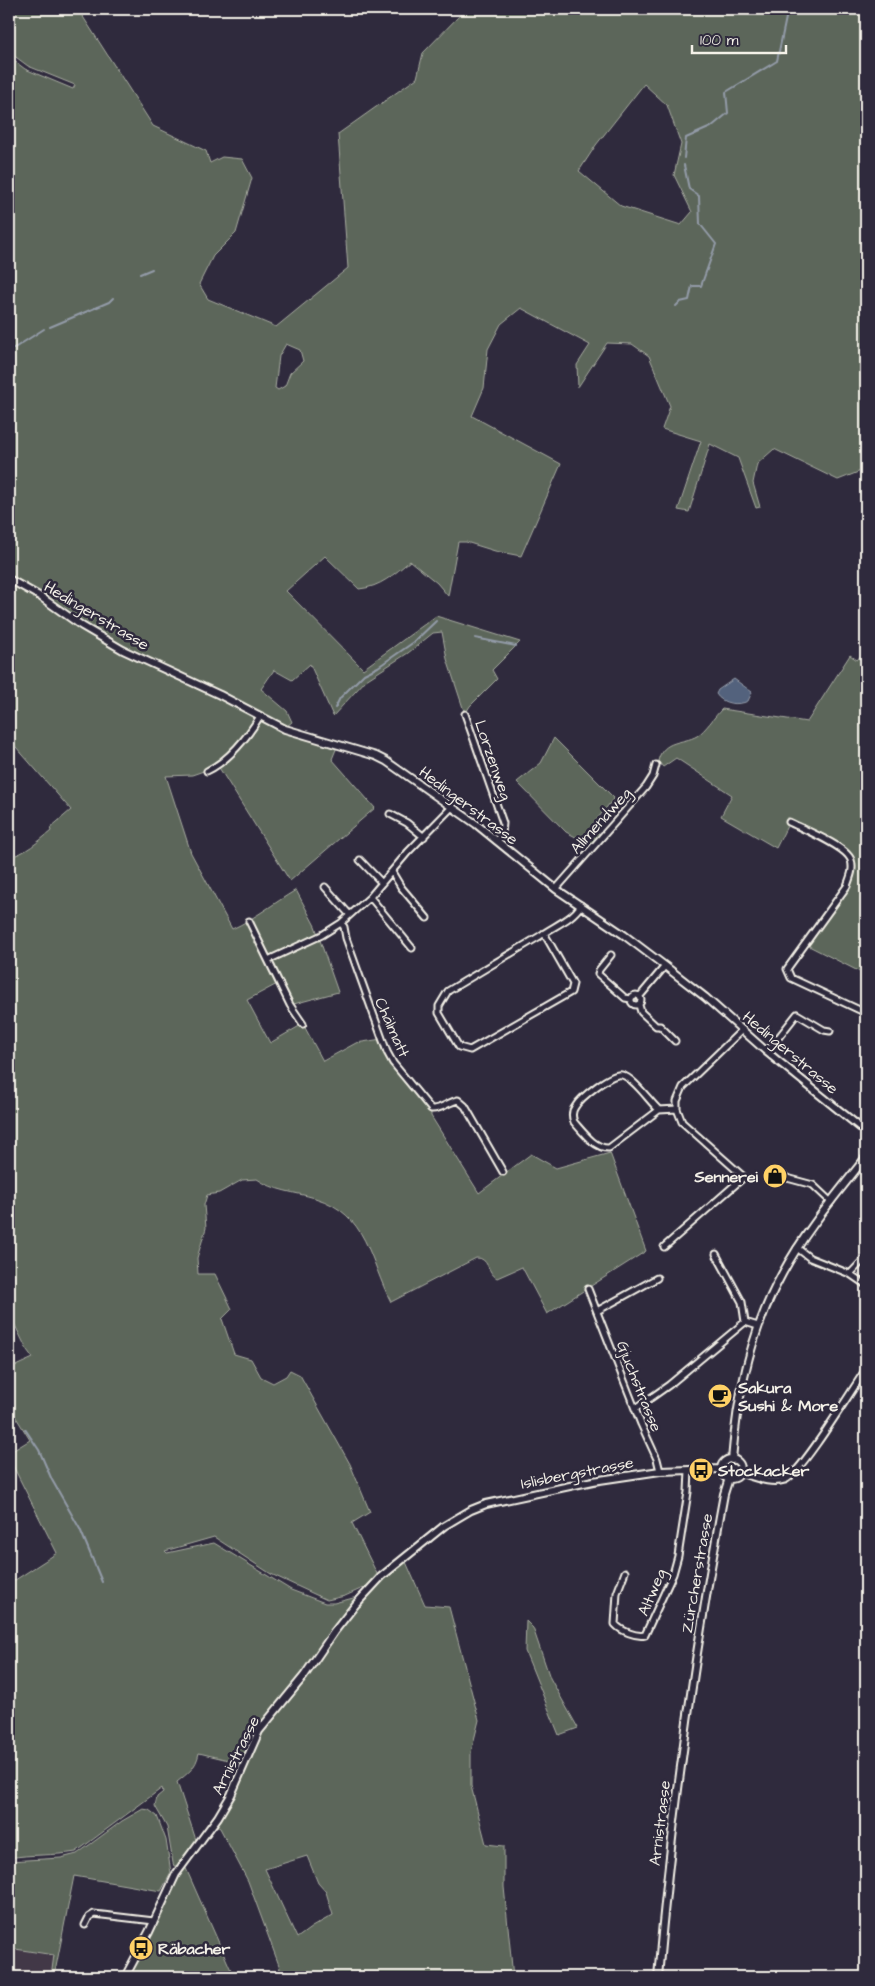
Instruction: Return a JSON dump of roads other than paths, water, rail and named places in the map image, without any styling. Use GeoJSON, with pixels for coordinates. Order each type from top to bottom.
{"type":"FeatureCollection","features":[{"type":"Feature","properties":{"kind":"street","name":"Hedingerstrasse"},"geometry":{"type":"LineString","coordinates":[[9,579],[41,597],[82,626],[123,650],[285,729],[376,756],[452,807],[556,889],[665,966],[866,1132]]}},
{"type":"Feature","properties":{"kind":"street","name":"Lorzenweg"},"geometry":{"type":"LineString","coordinates":[[465,714],[503,823],[502,834],[497,841]]}},
{"type":"Feature","properties":{"kind":"street"},"geometry":{"type":"LineString","coordinates":[[207,771],[228,757],[260,716]]}},
{"type":"Feature","properties":{"kind":"street","name":"Allmendweg"},"geometry":{"type":"LineString","coordinates":[[556,889],[646,787],[653,776],[656,765]]}},
{"type":"Feature","properties":{"kind":"street"},"geometry":{"type":"LineString","coordinates":[[268,960],[322,935],[341,923],[370,897],[452,807]]}},
{"type":"Feature","properties":{"kind":"street"},"geometry":{"type":"LineString","coordinates":[[390,814],[407,823],[424,837]]}},
{"type":"Feature","properties":{"kind":"street"},"geometry":{"type":"LineString","coordinates":[[789,822],[844,850],[851,861],[852,871],[847,886],[787,969],[788,974],[799,982],[866,1013]]}},
{"type":"Feature","properties":{"kind":"street"},"geometry":{"type":"LineString","coordinates":[[360,860],[382,883]]}},
{"type":"Feature","properties":{"kind":"street"},"geometry":{"type":"LineString","coordinates":[[392,872],[401,887],[427,918]]}},
{"type":"Feature","properties":{"kind":"street"},"geometry":{"type":"LineString","coordinates":[[325,887],[349,914]]}},
{"type":"Feature","properties":{"kind":"street"},"geometry":{"type":"LineString","coordinates":[[370,897],[412,948]]}},
{"type":"Feature","properties":{"kind":"street"},"geometry":{"type":"LineString","coordinates":[[544,933],[573,984],[572,992],[470,1050],[459,1047],[439,1013],[439,1006],[448,991],[494,966],[544,933],[572,915],[581,906]]}},
{"type":"Feature","properties":{"kind":"street"},"geometry":{"type":"LineString","coordinates":[[249,921],[290,1005],[302,1024]]}},
{"type":"Feature","properties":{"kind":"street","name":"Chälmatt"},"geometry":{"type":"LineString","coordinates":[[341,923],[366,998],[393,1063],[431,1109],[438,1109],[458,1100],[465,1106],[503,1172]]}},
{"type":"Feature","properties":{"kind":"street"},"geometry":{"type":"LineString","coordinates":[[611,954],[598,974],[625,998],[631,999]]}},
{"type":"Feature","properties":{"kind":"street"},"geometry":{"type":"LineString","coordinates":[[640,996],[665,966]]}},
{"type":"Feature","properties":{"kind":"street"},"geometry":{"type":"LineString","coordinates":[[631,999],[635,995],[640,996]]}},
{"type":"Feature","properties":{"kind":"street"},"geometry":{"type":"LineString","coordinates":[[640,996],[642,1001],[639,1005],[641,1012],[656,1026],[660,1026],[675,1041]]}},
{"type":"Feature","properties":{"kind":"street"},"geometry":{"type":"LineString","coordinates":[[631,999],[632,1004],[639,1005]]}},
{"type":"Feature","properties":{"kind":"street"},"geometry":{"type":"LineString","coordinates":[[767,1052],[797,1014],[824,1030],[830,1031]]}},
{"type":"Feature","properties":{"kind":"street"},"geometry":{"type":"LineString","coordinates":[[664,1247],[744,1177],[682,1122],[677,1109],[677,1101],[683,1087],[742,1030]]}},
{"type":"Feature","properties":{"kind":"street"},"geometry":{"type":"LineString","coordinates":[[659,1110],[628,1078],[615,1075],[608,1078],[575,1106],[573,1118],[574,1122],[596,1145],[609,1148],[659,1110],[677,1109]]}},
{"type":"Feature","properties":{"kind":"street"},"geometry":{"type":"LineString","coordinates":[[732,1460],[742,1392],[758,1326],[771,1294],[797,1248],[866,1157]]}},
{"type":"Feature","properties":{"kind":"street"},"geometry":{"type":"LineString","coordinates":[[779,1172],[787,1178],[813,1186],[831,1202]]}},
{"type":"Feature","properties":{"kind":"street"},"geometry":{"type":"LineString","coordinates":[[797,1248],[810,1258],[850,1274],[866,1285]]}},
{"type":"Feature","properties":{"kind":"street"},"geometry":{"type":"LineString","coordinates":[[716,1254],[742,1302],[745,1322]]}},
{"type":"Feature","properties":{"kind":"street"},"geometry":{"type":"LineString","coordinates":[[850,1274],[866,1257]]}},
{"type":"Feature","properties":{"kind":"street"},"geometry":{"type":"LineString","coordinates":[[597,1311],[657,1278]]}},
{"type":"Feature","properties":{"kind":"street","name":"Gjuchstrasse"},"geometry":{"type":"LineString","coordinates":[[588,1290],[657,1459],[660,1471]]}},
{"type":"Feature","properties":{"kind":"street"},"geometry":{"type":"LineString","coordinates":[[745,1322],[758,1326]]}},
{"type":"Feature","properties":{"kind":"street"},"geometry":{"type":"LineString","coordinates":[[635,1409],[669,1385],[745,1322]]}},
{"type":"Feature","properties":{"kind":"street"},"geometry":{"type":"LineString","coordinates":[[740,1473],[768,1482],[783,1481],[790,1478],[812,1450],[866,1369]]}},
{"type":"Feature","properties":{"kind":"street"},"geometry":{"type":"LineString","coordinates":[[732,1460],[739,1463],[740,1473],[736,1478],[729,1478],[723,1474],[722,1469],[725,1462],[732,1460]]}},
{"type":"Feature","properties":{"kind":"street","name":"Islisbergstrasse"},"geometry":{"type":"LineString","coordinates":[[444,1526],[471,1510],[486,1504],[593,1481],[660,1471],[722,1469]]}},
{"type":"Feature","properties":{"kind":"street","name":"Altweg"},"geometry":{"type":"LineString","coordinates":[[625,1572],[617,1593],[615,1624],[620,1629],[640,1636],[645,1635],[673,1574],[688,1492],[689,1470]]}},
{"type":"Feature","properties":{"kind":"street","name":"Zürcherstrasse"},"geometry":{"type":"LineString","coordinates":[[693,1673],[716,1540],[729,1478]]}},
{"type":"Feature","properties":{"kind":"street","name":"Arnistrasse"},"geometry":{"type":"LineString","coordinates":[[125,1977],[176,1874],[214,1824],[227,1802],[259,1731],[304,1676],[334,1632],[366,1592],[382,1576],[444,1526]]}},
{"type":"Feature","properties":{"kind":"street","name":"Arnistrasse"},"geometry":{"type":"LineString","coordinates":[[658,1977],[672,1832],[693,1673]]}},
{"type":"Feature","properties":{"kind":"street"},"geometry":{"type":"LineString","coordinates":[[85,1925],[89,1917],[94,1914],[154,1921]]}},
{"type":"Feature","properties":{"kind":"water"},"geometry":{"type":"Polygon","coordinates":[[[734,679],[752,692],[748,701],[730,703],[722,700],[716,694],[718,690],[734,679]]]}},
{"type":"Feature","properties":{"kind":"waterway"},"geometry":{"type":"LineString","coordinates":[[684,158],[686,138],[711,127],[728,113],[726,92],[777,61],[787,13],[784,9]]}},
{"type":"Feature","properties":{"kind":"waterway"},"geometry":{"type":"LineString","coordinates":[[676,306],[680,302],[689,300],[692,286],[701,286],[716,244],[700,224],[699,196],[689,189],[684,165]]}},
{"type":"Feature","properties":{"kind":"waterway"},"geometry":{"type":"LineString","coordinates":[[140,274],[152,269]]}},
{"type":"Feature","properties":{"kind":"waterway"},"geometry":{"type":"LineString","coordinates":[[50,327],[109,302],[113,298]]}},
{"type":"Feature","properties":{"kind":"waterway"},"geometry":{"type":"LineString","coordinates":[[9,350],[44,329]]}},
{"type":"Feature","properties":{"kind":"waterway"},"geometry":{"type":"LineString","coordinates":[[335,708],[340,698],[364,674],[378,667],[414,642],[436,621]]}},
{"type":"Feature","properties":{"kind":"waterway"},"geometry":{"type":"LineString","coordinates":[[475,638],[516,646]]}},
{"type":"Feature","properties":{"kind":"waterway"},"geometry":{"type":"LineString","coordinates":[[25,1429],[39,1450],[52,1480],[80,1529],[102,1582]]}},
{"type":"Feature","properties":{"kind":"place","name":"Sennerei"},"geometry":{"type":"Point","coordinates":[775,1176]}},
{"type":"Feature","properties":{"kind":"place","name":"Sakura Sushi & More"},"geometry":{"type":"Point","coordinates":[720,1396]}},
{"type":"Feature","properties":{"kind":"place","name":"Stockacker"},"geometry":{"type":"Point","coordinates":[701,1470]}},
{"type":"Feature","properties":{"kind":"place","name":"Räbacher"},"geometry":{"type":"Point","coordinates":[141,1948]}}]}
